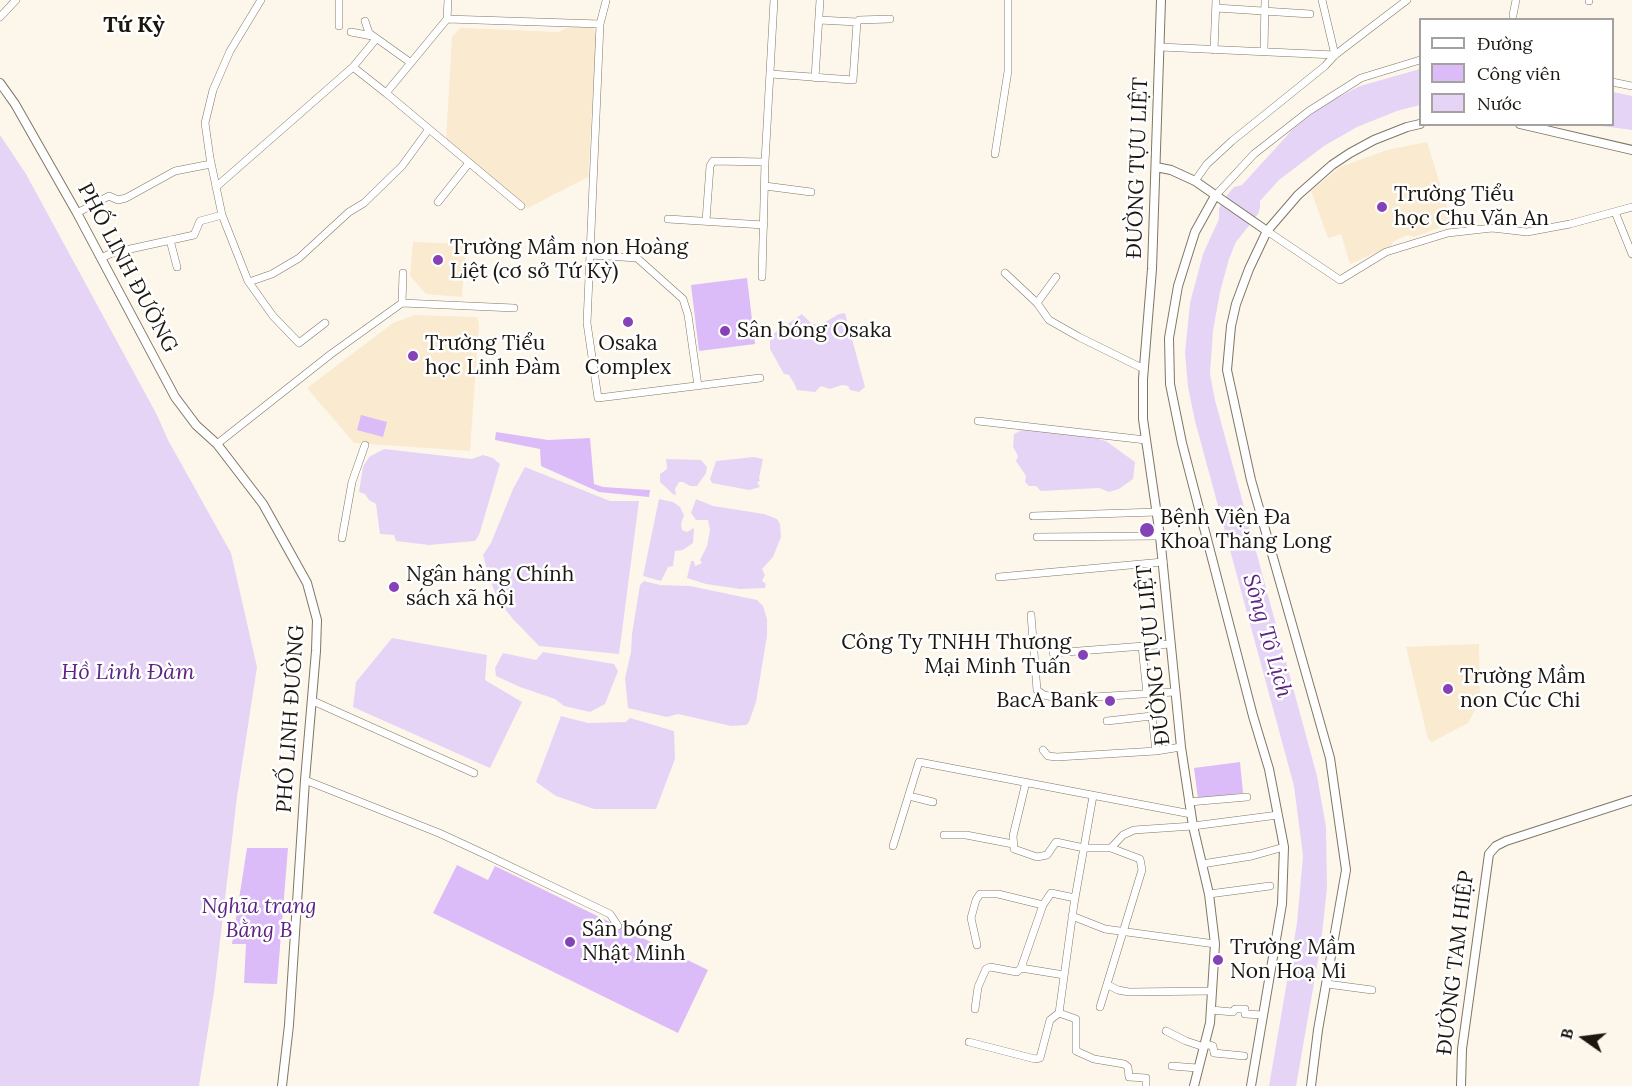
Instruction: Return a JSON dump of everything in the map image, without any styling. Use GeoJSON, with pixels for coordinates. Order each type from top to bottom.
{"type":"FeatureCollection","features":[{"type":"Feature","properties":{"kind":"street"},"geometry":{"type":"LineString","coordinates":[[0,17],[16,0]]}},
{"type":"Feature","properties":{"kind":"street"},"geometry":{"type":"LineString","coordinates":[[261,0],[230,51],[213,90],[205,123],[211,164],[222,214],[249,282],[273,316],[299,343],[325,323]]}},
{"type":"Feature","properties":{"kind":"street"},"geometry":{"type":"LineString","coordinates":[[339,0],[339,26]]}},
{"type":"Feature","properties":{"kind":"street"},"geometry":{"type":"LineString","coordinates":[[384,92],[447,19],[448,0]]}},
{"type":"Feature","properties":{"kind":"street"},"geometry":{"type":"LineString","coordinates":[[762,277],[765,162],[774,0]]}},
{"type":"Feature","properties":{"kind":"street"},"geometry":{"type":"LineString","coordinates":[[815,78],[820,0]]}},
{"type":"Feature","properties":{"kind":"street"},"geometry":{"type":"LineString","coordinates":[[995,154],[1004,108],[1008,70],[1008,0]]}},
{"type":"Feature","properties":{"kind":"street","name":"ĐƯỜNG TỰU LIỆT"},"geometry":{"type":"LineString","coordinates":[[1161,0],[1152,269],[1143,401],[1146,440],[1163,562],[1181,747],[1193,826],[1209,894],[1215,944],[1211,1010],[1205,1046],[1197,1068],[1194,1086]]}},
{"type":"Feature","properties":{"kind":"street"},"geometry":{"type":"LineString","coordinates":[[1264,51],[1265,0]]}},
{"type":"Feature","properties":{"kind":"street"},"geometry":{"type":"LineString","coordinates":[[1322,0],[1335,55]]}},
{"type":"Feature","properties":{"kind":"street"},"geometry":{"type":"LineString","coordinates":[[1195,181],[1207,164],[1232,141],[1335,55],[1407,0]]}},
{"type":"Feature","properties":{"kind":"street"},"geometry":{"type":"LineString","coordinates":[[1514,15],[1516,0]]}},
{"type":"Feature","properties":{"kind":"street"},"geometry":{"type":"LineString","coordinates":[[606,1],[600,24],[587,323],[598,398],[760,378]]}},
{"type":"Feature","properties":{"kind":"street"},"geometry":{"type":"LineString","coordinates":[[1214,50],[1216,4],[1264,11],[1310,14]]}},
{"type":"Feature","properties":{"kind":"street"},"geometry":{"type":"LineString","coordinates":[[447,19],[600,24]]}},
{"type":"Feature","properties":{"kind":"street"},"geometry":{"type":"LineString","coordinates":[[819,20],[857,22],[859,20],[890,19]]}},
{"type":"Feature","properties":{"kind":"street"},"geometry":{"type":"LineString","coordinates":[[365,21],[372,36]]}},
{"type":"Feature","properties":{"kind":"street"},"geometry":{"type":"LineString","coordinates":[[771,74],[853,80],[857,22]]}},
{"type":"Feature","properties":{"kind":"street"},"geometry":{"type":"LineString","coordinates":[[351,32],[372,36],[411,63]]}},
{"type":"Feature","properties":{"kind":"street"},"geometry":{"type":"LineString","coordinates":[[216,187],[352,68],[372,36]]}},
{"type":"Feature","properties":{"kind":"street"},"geometry":{"type":"LineString","coordinates":[[1160,47],[1335,55]]}},
{"type":"Feature","properties":{"kind":"street"},"geometry":{"type":"LineString","coordinates":[[1251,1086],[1282,904],[1284,847],[1269,769],[1182,443],[1170,384],[1169,338],[1178,286],[1195,232],[1218,198],[1254,154],[1318,105],[1361,78],[1419,60]]}},
{"type":"Feature","properties":{"kind":"street"},"geometry":{"type":"LineString","coordinates":[[352,68],[520,206]]}},
{"type":"Feature","properties":{"kind":"street"},"geometry":{"type":"LineString","coordinates":[[1614,82],[1632,86]]}},
{"type":"Feature","properties":{"kind":"street","name":"PHỐ LINH ĐƯỜNG"},"geometry":{"type":"LineString","coordinates":[[0,83],[15,104],[77,213],[175,397],[196,425],[217,444],[263,504],[307,584],[317,620],[313,701],[305,780],[289,1025],[282,1086]]}},
{"type":"Feature","properties":{"kind":"street"},"geometry":{"type":"LineString","coordinates":[[1311,1086],[1318,1030],[1346,870],[1330,758],[1251,480],[1227,370],[1231,326],[1236,304],[1263,228],[1332,165],[1374,140],[1419,124]]}},
{"type":"Feature","properties":{"kind":"street"},"geometry":{"type":"LineString","coordinates":[[1529,126],[1632,150]]}},
{"type":"Feature","properties":{"kind":"street"},"geometry":{"type":"LineString","coordinates":[[249,282],[272,274],[299,258],[349,212],[364,203],[402,166],[429,129]]}},
{"type":"Feature","properties":{"kind":"street"},"geometry":{"type":"LineString","coordinates":[[706,221],[710,166],[713,161],[765,162]]}},
{"type":"Feature","properties":{"kind":"street"},"geometry":{"type":"LineString","coordinates":[[438,202],[469,163]]}},
{"type":"Feature","properties":{"kind":"street"},"geometry":{"type":"LineString","coordinates":[[77,213],[109,196],[118,200],[126,198],[175,171],[211,164]]}},
{"type":"Feature","properties":{"kind":"street"},"geometry":{"type":"LineString","coordinates":[[1156,167],[1171,170],[1195,181],[1340,280],[1386,252],[1448,233],[1492,228],[1527,232],[1570,224],[1632,207]]}},
{"type":"Feature","properties":{"kind":"street"},"geometry":{"type":"LineString","coordinates":[[765,186],[811,192]]}},
{"type":"Feature","properties":{"kind":"street"},"geometry":{"type":"LineString","coordinates":[[1615,212],[1632,254]]}},
{"type":"Feature","properties":{"kind":"street"},"geometry":{"type":"LineString","coordinates":[[101,258],[112,253],[194,235],[200,221],[222,214]]}},
{"type":"Feature","properties":{"kind":"street"},"geometry":{"type":"LineString","coordinates":[[668,219],[764,225]]}},
{"type":"Feature","properties":{"kind":"street"},"geometry":{"type":"LineString","coordinates":[[170,240],[177,267]]}},
{"type":"Feature","properties":{"kind":"street"},"geometry":{"type":"LineString","coordinates":[[591,255],[637,258],[683,299],[688,315],[698,386]]}},
{"type":"Feature","properties":{"kind":"street"},"geometry":{"type":"LineString","coordinates":[[402,303],[403,273]]}},
{"type":"Feature","properties":{"kind":"street"},"geometry":{"type":"LineString","coordinates":[[1005,273],[1037,303],[1050,320],[1144,369]]}},
{"type":"Feature","properties":{"kind":"street"},"geometry":{"type":"LineString","coordinates":[[1037,303],[1056,277]]}},
{"type":"Feature","properties":{"kind":"street"},"geometry":{"type":"LineString","coordinates":[[217,444],[331,354],[402,303],[514,308]]}},
{"type":"Feature","properties":{"kind":"street"},"geometry":{"type":"LineString","coordinates":[[978,421],[1146,440]]}},
{"type":"Feature","properties":{"kind":"street"},"geometry":{"type":"LineString","coordinates":[[342,538],[352,482],[365,445]]}},
{"type":"Feature","properties":{"kind":"street"},"geometry":{"type":"LineString","coordinates":[[1034,516],[1157,512]]}},
{"type":"Feature","properties":{"kind":"street"},"geometry":{"type":"LineString","coordinates":[[1037,537],[1160,536]]}},
{"type":"Feature","properties":{"kind":"street"},"geometry":{"type":"LineString","coordinates":[[999,577],[1163,562]]}},
{"type":"Feature","properties":{"kind":"street"},"geometry":{"type":"LineString","coordinates":[[1031,615],[1037,690],[1061,699],[1174,692]]}},
{"type":"Feature","properties":{"kind":"street"},"geometry":{"type":"LineString","coordinates":[[1053,653],[1170,644]]}},
{"type":"Feature","properties":{"kind":"street"},"geometry":{"type":"LineString","coordinates":[[1142,646],[1147,694]]}},
{"type":"Feature","properties":{"kind":"street"},"geometry":{"type":"LineString","coordinates":[[313,701],[474,773]]}},
{"type":"Feature","properties":{"kind":"street"},"geometry":{"type":"LineString","coordinates":[[1107,721],[1152,716],[1156,751]]}},
{"type":"Feature","properties":{"kind":"street"},"geometry":{"type":"LineString","coordinates":[[1043,750],[1048,756],[1057,757],[1156,751],[1181,747]]}},
{"type":"Feature","properties":{"kind":"street"},"geometry":{"type":"LineString","coordinates":[[893,846],[919,762],[1191,814]]}},
{"type":"Feature","properties":{"kind":"street"},"geometry":{"type":"LineString","coordinates":[[305,780],[439,833],[478,851],[610,914],[618,926]]}},
{"type":"Feature","properties":{"kind":"street"},"geometry":{"type":"LineString","coordinates":[[1026,782],[1013,836],[1014,849],[1037,857],[1047,855],[1056,842],[1083,848],[1111,848],[1140,859],[1143,870],[1101,1006]]}},
{"type":"Feature","properties":{"kind":"street"},"geometry":{"type":"LineString","coordinates":[[909,796],[933,802]]}},
{"type":"Feature","properties":{"kind":"street"},"geometry":{"type":"LineString","coordinates":[[969,1042],[1035,1059],[1040,1058],[1050,1020],[1059,1013],[1072,916],[1093,796]]}},
{"type":"Feature","properties":{"kind":"street"},"geometry":{"type":"LineString","coordinates":[[1189,802],[1247,797]]}},
{"type":"Feature","properties":{"kind":"street","name":"ĐƯỜNG TAM HIỆP"},"geometry":{"type":"LineString","coordinates":[[1461,1086],[1462,1048],[1489,854],[1496,846],[1506,841],[1632,800]]}},
{"type":"Feature","properties":{"kind":"street"},"geometry":{"type":"LineString","coordinates":[[1111,848],[1122,835],[1134,830],[1193,826],[1278,815]]}},
{"type":"Feature","properties":{"kind":"street"},"geometry":{"type":"LineString","coordinates":[[945,835],[966,835],[1013,844]]}},
{"type":"Feature","properties":{"kind":"street"},"geometry":{"type":"LineString","coordinates":[[1202,864],[1252,856],[1284,847]]}},
{"type":"Feature","properties":{"kind":"street"},"geometry":{"type":"LineString","coordinates":[[1209,894],[1270,886]]}},
{"type":"Feature","properties":{"kind":"street"},"geometry":{"type":"LineString","coordinates":[[975,1009],[978,987],[986,969],[990,967],[1017,972],[1021,968],[1043,905],[1051,893],[1075,898]]}},
{"type":"Feature","properties":{"kind":"street"},"geometry":{"type":"LineString","coordinates":[[977,945],[971,918],[980,894],[998,894],[1043,905]]}},
{"type":"Feature","properties":{"kind":"street"},"geometry":{"type":"LineString","coordinates":[[1072,916],[1105,929],[1215,944]]}},
{"type":"Feature","properties":{"kind":"street"},"geometry":{"type":"LineString","coordinates":[[1021,968],[1064,975]]}},
{"type":"Feature","properties":{"kind":"street"},"geometry":{"type":"LineString","coordinates":[[1327,984],[1372,990]]}},
{"type":"Feature","properties":{"kind":"street"},"geometry":{"type":"LineString","coordinates":[[1108,985],[1129,992],[1212,991]]}},
{"type":"Feature","properties":{"kind":"street"},"geometry":{"type":"LineString","coordinates":[[1211,1010],[1233,1012],[1235,1009],[1245,1009],[1245,1014],[1263,1015]]}},
{"type":"Feature","properties":{"kind":"street"},"geometry":{"type":"LineString","coordinates":[[1059,1013],[1076,1019],[1076,1051],[1094,1059],[1126,1065],[1129,1077],[1146,1078],[1146,1086]]}},
{"type":"Feature","properties":{"kind":"street"},"geometry":{"type":"LineString","coordinates":[[1166,1031],[1186,1041],[1213,1046],[1214,1053],[1244,1056]]}},
{"type":"Feature","properties":{"kind":"street"},"geometry":{"type":"LineString","coordinates":[[1172,1066],[1197,1068]]}},
{"type":"Feature","properties":{"kind":"shaded area"},"geometry":{"type":"Polygon","coordinates":[[[570,26],[593,28],[596,36],[588,177],[528,208],[446,140],[452,37],[460,28],[559,32],[570,26]]]}},
{"type":"Feature","properties":{"kind":"shaded area","name":"Trường Tiểu học Chu Văn An"},"geometry":{"type":"Polygon","coordinates":[[[1427,142],[1452,223],[1414,237],[1408,235],[1394,241],[1391,246],[1350,264],[1341,234],[1328,238],[1311,191],[1340,167],[1387,150],[1427,142]]]}},
{"type":"Feature","properties":{"kind":"shaded area","name":"Trường Mầm non Hoàng Liệt (cơ sở Tứ Kỳ)"},"geometry":{"type":"Polygon","coordinates":[[[413,242],[466,244],[462,297],[426,294],[410,276],[413,242]]]}},
{"type":"Feature","properties":{"kind":"shaded area","name":"Trường Tiểu học Linh Đàm"},"geometry":{"type":"Polygon","coordinates":[[[415,315],[477,317],[479,324],[470,451],[354,443],[307,388],[393,323],[415,315]]]}},
{"type":"Feature","properties":{"kind":"shaded area","name":"Trường Mầm non Cúc Chi"},"geometry":{"type":"Polygon","coordinates":[[[1479,644],[1480,701],[1468,723],[1432,742],[1428,739],[1406,647],[1479,644]]]}},
{"type":"Feature","properties":{"kind":"green space"},"geometry":{"type":"Polygon","coordinates":[[[747,278],[755,344],[699,351],[691,285],[747,278]]]}},
{"type":"Feature","properties":{"kind":"green space"},"geometry":{"type":"Polygon","coordinates":[[[361,415],[387,422],[383,437],[357,430],[361,415]]]}},
{"type":"Feature","properties":{"kind":"green space"},"geometry":{"type":"Polygon","coordinates":[[[496,432],[548,440],[590,438],[594,484],[603,487],[650,490],[649,497],[599,492],[541,466],[540,449],[495,440],[496,432]]]}},
{"type":"Feature","properties":{"kind":"green space"},"geometry":{"type":"Polygon","coordinates":[[[1240,762],[1243,793],[1198,799],[1194,768],[1240,762]]]}},
{"type":"Feature","properties":{"kind":"green space","name":"Nghĩa trang Bằng B"},"geometry":{"type":"Polygon","coordinates":[[[247,848],[288,848],[277,984],[244,983],[246,944],[232,944],[247,848]]]}},
{"type":"Feature","properties":{"kind":"green space","name":"Sân bóng Nhật Minh"},"geometry":{"type":"Polygon","coordinates":[[[457,865],[488,880],[495,866],[708,970],[678,1033],[433,913],[457,865]]]}},
{"type":"Feature","properties":{"kind":"water","name":"Sông Tô Lịch"},"geometry":{"type":"Polygon","coordinates":[[[1419,69],[1419,105],[1397,111],[1357,127],[1324,146],[1279,180],[1260,201],[1258,214],[1236,242],[1220,292],[1213,331],[1210,374],[1215,400],[1317,776],[1326,827],[1327,888],[1321,943],[1296,1086],[1269,1086],[1297,923],[1303,856],[1294,786],[1195,421],[1188,387],[1185,352],[1190,303],[1203,254],[1219,219],[1222,201],[1234,187],[1242,185],[1293,129],[1325,104],[1360,86],[1419,69]]]}},
{"type":"Feature","properties":{"kind":"water"},"geometry":{"type":"Polygon","coordinates":[[[1614,92],[1632,96],[1632,130],[1602,126],[1614,126],[1614,92]]]}},
{"type":"Feature","properties":{"kind":"water","name":"Hồ Linh Đàm"},"geometry":{"type":"Polygon","coordinates":[[[0,135],[26,174],[231,553],[257,667],[237,797],[214,992],[199,1086],[0,1086],[0,135]]]}},
{"type":"Feature","properties":{"kind":"water"},"geometry":{"type":"Polygon","coordinates":[[[845,313],[865,387],[859,392],[842,385],[830,389],[821,386],[815,392],[797,390],[789,375],[784,374],[770,349],[773,334],[802,314],[812,324],[820,325],[845,313]]]}},
{"type":"Feature","properties":{"kind":"water"},"geometry":{"type":"Polygon","coordinates":[[[1022,430],[1077,434],[1106,441],[1135,462],[1133,479],[1119,489],[1109,492],[1099,488],[1041,491],[1036,486],[1029,486],[1025,482],[1026,476],[1016,461],[1018,456],[1013,447],[1014,434],[1022,430]]]}},
{"type":"Feature","properties":{"kind":"water"},"geometry":{"type":"Polygon","coordinates":[[[384,449],[472,459],[483,455],[493,458],[500,464],[479,535],[475,541],[429,545],[396,541],[394,535],[380,534],[376,504],[365,494],[359,492],[363,467],[369,457],[384,449]]]}},
{"type":"Feature","properties":{"kind":"water"},"geometry":{"type":"Polygon","coordinates":[[[754,457],[763,459],[760,481],[757,482],[760,487],[749,490],[712,483],[710,479],[716,461],[754,457]]]}},
{"type":"Feature","properties":{"kind":"water"},"geometry":{"type":"Polygon","coordinates":[[[666,459],[701,460],[707,467],[706,473],[697,486],[679,482],[675,489],[676,495],[673,494],[660,482],[660,474],[667,469],[666,459]]]}},
{"type":"Feature","properties":{"kind":"water"},"geometry":{"type":"Polygon","coordinates":[[[525,467],[610,501],[639,501],[619,654],[539,646],[498,600],[483,555],[491,543],[513,489],[525,467]]]}},
{"type":"Feature","properties":{"kind":"water"},"geometry":{"type":"Polygon","coordinates":[[[659,499],[673,502],[680,507],[684,515],[682,530],[687,532],[694,528],[693,543],[683,550],[675,551],[673,566],[668,567],[661,581],[643,576],[659,499]]]}},
{"type":"Feature","properties":{"kind":"water"},"geometry":{"type":"Polygon","coordinates":[[[696,499],[713,506],[764,514],[777,519],[780,524],[781,537],[773,557],[762,569],[765,575],[762,581],[766,584],[765,588],[740,589],[706,584],[687,578],[691,561],[694,561],[695,566],[702,563],[700,560],[707,546],[710,530],[708,520],[696,520],[691,513],[696,499]]]}},
{"type":"Feature","properties":{"kind":"water"},"geometry":{"type":"Polygon","coordinates":[[[644,581],[660,585],[690,586],[757,600],[763,606],[767,619],[767,636],[756,702],[746,725],[731,726],[678,714],[667,717],[628,708],[625,678],[640,585],[644,581]]]}},
{"type":"Feature","properties":{"kind":"water"},"geometry":{"type":"Polygon","coordinates":[[[392,638],[487,655],[485,680],[522,702],[490,768],[353,707],[356,682],[392,638]]]}},
{"type":"Feature","properties":{"kind":"water"},"geometry":{"type":"Polygon","coordinates":[[[543,652],[614,664],[618,671],[605,704],[590,712],[564,706],[555,699],[496,676],[495,668],[503,653],[536,660],[543,652]]]}},
{"type":"Feature","properties":{"kind":"water"},"geometry":{"type":"Polygon","coordinates":[[[561,716],[588,723],[626,722],[630,718],[674,731],[675,759],[656,809],[594,809],[556,796],[536,782],[561,716]]]}},
{"type":"Feature","properties":{"kind":"place","name":"Trường Tiểu học Chu Văn An"},"geometry":{"type":"Point","coordinates":[1382,207]}},
{"type":"Feature","properties":{"kind":"place","name":"Trường Mầm non Hoàng Liệt (cơ sở Tứ Kỳ)"},"geometry":{"type":"Point","coordinates":[438,260]}},
{"type":"Feature","properties":{"kind":"place","name":"Osaka Complex"},"geometry":{"type":"Point","coordinates":[628,322]}},
{"type":"Feature","properties":{"kind":"place","name":"Sân bóng Osaka"},"geometry":{"type":"Point","coordinates":[725,331]}},
{"type":"Feature","properties":{"kind":"place","name":"Trường Tiểu học Linh Đàm"},"geometry":{"type":"Point","coordinates":[413,356]}},
{"type":"Feature","properties":{"kind":"place","name":"Bệnh Viện Đa Khoa Thăng Long"},"geometry":{"type":"Point","coordinates":[1147,530]}},
{"type":"Feature","properties":{"kind":"place","name":"Ngân hàng Chính sách xã hội"},"geometry":{"type":"Point","coordinates":[394,587]}},
{"type":"Feature","properties":{"kind":"place","name":"Công Ty TNHH Thương Mại Minh Tuấn"},"geometry":{"type":"Point","coordinates":[1083,655]}},
{"type":"Feature","properties":{"kind":"place","name":"Trường Mầm non Cúc Chi"},"geometry":{"type":"Point","coordinates":[1448,689]}},
{"type":"Feature","properties":{"kind":"place","name":"BacA Bank"},"geometry":{"type":"Point","coordinates":[1110,701]}},
{"type":"Feature","properties":{"kind":"place","name":"Sân bóng Nhật Minh"},"geometry":{"type":"Point","coordinates":[570,942]}},
{"type":"Feature","properties":{"kind":"place","name":"Trường Mầm Non Hoạ Mi"},"geometry":{"type":"Point","coordinates":[1218,960]}},
{"type":"Feature","properties":{"kind":"district","name":"Tứ Kỳ"},"geometry":{"type":"Point","coordinates":[134,26]}}]}
